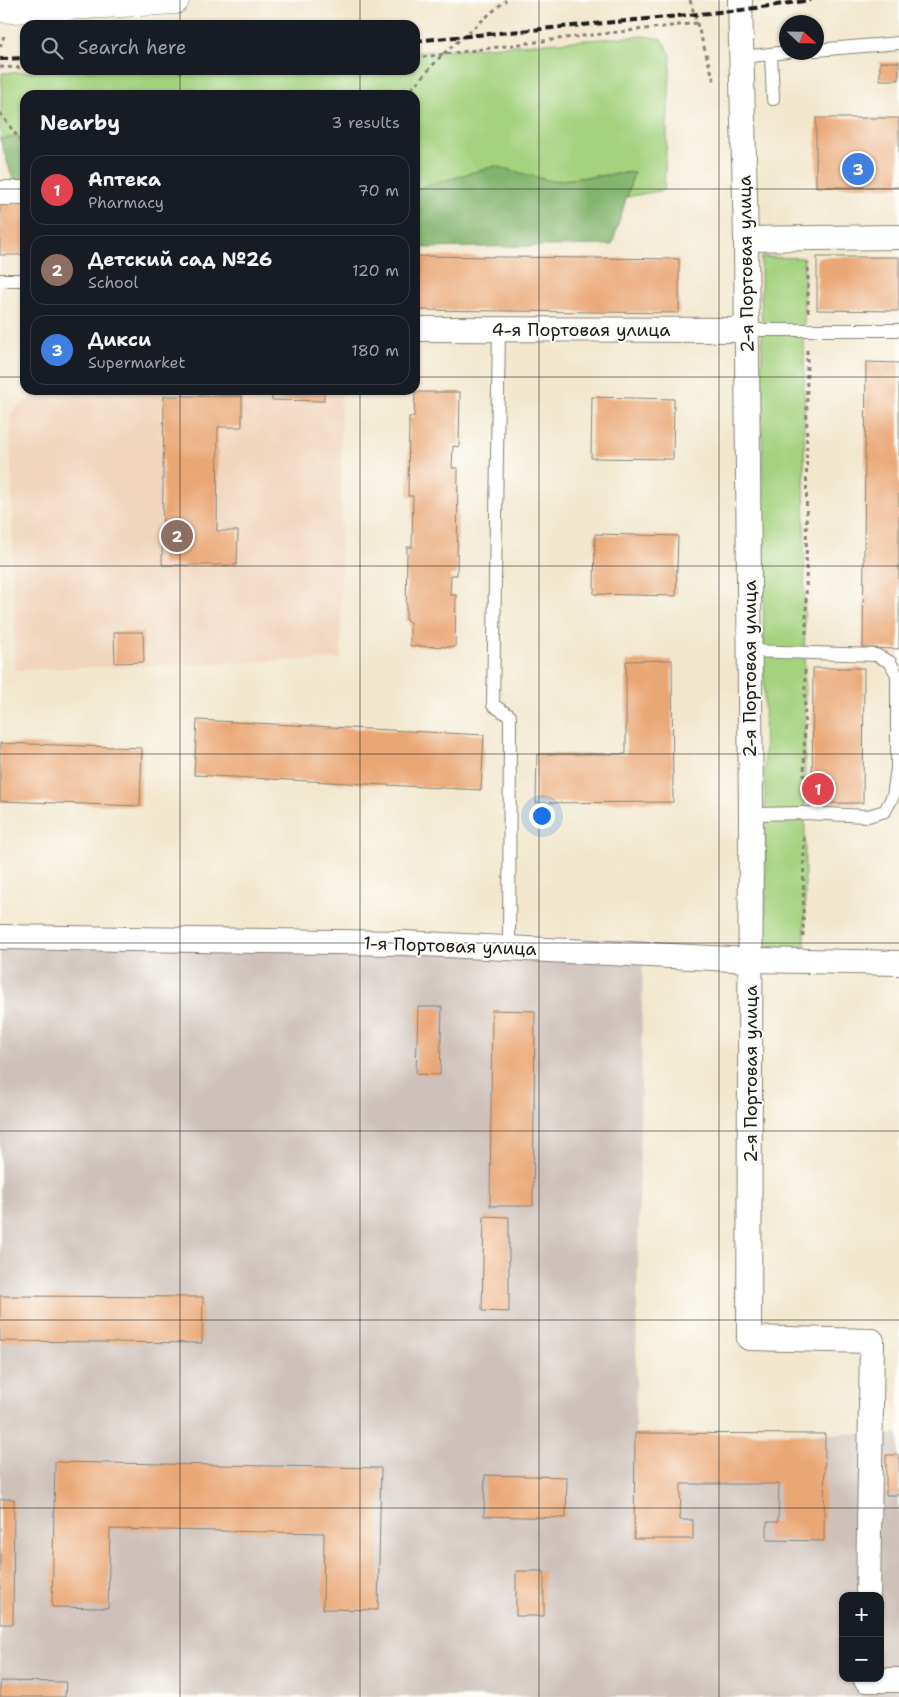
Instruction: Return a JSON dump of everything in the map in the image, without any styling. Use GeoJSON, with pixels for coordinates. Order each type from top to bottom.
{"type":"FeatureCollection","features":[{"type":"Feature","properties":{"kind":"street"},"geometry":{"type":"LineString","coordinates":[[0,8],[13,9],[175,0]]}},
{"type":"Feature","properties":{"kind":"street","name":"2-я Портовая улица"},"geometry":{"type":"LineString","coordinates":[[740,0],[746,239],[752,960],[749,1338],[872,1341],[868,1592]]}},
{"type":"Feature","properties":{"kind":"street"},"geometry":{"type":"LineString","coordinates":[[0,193],[20,193]]}},
{"type":"Feature","properties":{"kind":"street"},"geometry":{"type":"LineString","coordinates":[[746,239],[899,237]]}},
{"type":"Feature","properties":{"kind":"street","name":"4-я Портовая улица"},"geometry":{"type":"LineString","coordinates":[[420,329],[747,330]]}},
{"type":"Feature","properties":{"kind":"street","name":"1-я Портовая улица"},"geometry":{"type":"LineString","coordinates":[[0,937],[403,943],[752,960],[899,963]]}},
{"type":"Feature","properties":{"kind":"street"},"geometry":{"type":"LineString","coordinates":[[884,1680],[899,1680]]}},
{"type":"Feature","properties":{"kind":"lane"},"geometry":{"type":"LineString","coordinates":[[824,49],[899,43]]}},
{"type":"Feature","properties":{"kind":"lane"},"geometry":{"type":"LineString","coordinates":[[742,57],[779,53]]}},
{"type":"Feature","properties":{"kind":"lane"},"geometry":{"type":"LineString","coordinates":[[771,54],[774,99]]}},
{"type":"Feature","properties":{"kind":"lane"},"geometry":{"type":"LineString","coordinates":[[0,280],[20,280]]}},
{"type":"Feature","properties":{"kind":"lane"},"geometry":{"type":"LineString","coordinates":[[499,329],[493,705],[510,716],[509,948]]}},
{"type":"Feature","properties":{"kind":"lane"},"geometry":{"type":"LineString","coordinates":[[747,330],[899,330]]}},
{"type":"Feature","properties":{"kind":"lane"},"geometry":{"type":"LineString","coordinates":[[749,651],[876,656],[890,662],[898,674],[896,768],[893,796],[885,812],[868,816],[804,813],[751,814]]}},
{"type":"Feature","properties":{"kind":"path"},"geometry":{"type":"LineString","coordinates":[[410,90],[442,55],[506,0]]}},
{"type":"Feature","properties":{"kind":"path"},"geometry":{"type":"LineString","coordinates":[[690,0],[716,87]]}},
{"type":"Feature","properties":{"kind":"path"},"geometry":{"type":"LineString","coordinates":[[420,57],[697,23]]}},
{"type":"Feature","properties":{"kind":"path"},"geometry":{"type":"LineString","coordinates":[[0,47],[4,35]]}},
{"type":"Feature","properties":{"kind":"path"},"geometry":{"type":"LineString","coordinates":[[0,67],[20,68]]}},
{"type":"Feature","properties":{"kind":"path"},"geometry":{"type":"LineString","coordinates":[[0,113],[20,140]]}},
{"type":"Feature","properties":{"kind":"path"},"geometry":{"type":"LineString","coordinates":[[803,939],[808,237]]}},
{"type":"Feature","properties":{"kind":"shaded area"},"geometry":{"type":"Polygon","coordinates":[[[33,395],[341,395],[341,659],[15,670],[10,413],[33,395]]]}},
{"type":"Feature","properties":{"kind":"shaded area"},"geometry":{"type":"Polygon","coordinates":[[[0,939],[643,955],[635,1433],[899,1434],[899,1697],[0,1697],[0,939]]]}},
{"type":"Feature","properties":{"kind":"green space"},"geometry":{"type":"Polygon","coordinates":[[[644,36],[662,39],[671,55],[664,190],[627,197],[634,172],[551,181],[495,166],[420,188],[420,90],[20,90],[20,137],[0,139],[2,73],[20,72],[20,75],[420,75],[420,52],[644,36]]]}},
{"type":"Feature","properties":{"kind":"green space"},"geometry":{"type":"Polygon","coordinates":[[[20,137],[20,180],[13,180],[0,139],[20,137]]]}},
{"type":"Feature","properties":{"kind":"green space"},"geometry":{"type":"Polygon","coordinates":[[[495,166],[551,181],[634,172],[612,245],[420,248],[420,188],[495,166]]]}},
{"type":"Feature","properties":{"kind":"green space"},"geometry":{"type":"Polygon","coordinates":[[[761,257],[804,258],[805,948],[766,949],[761,257]]]}},
{"type":"Feature","properties":{"kind":"building"},"geometry":{"type":"Polygon","coordinates":[[[880,62],[899,62],[899,80],[880,80],[880,62]]]}},
{"type":"Feature","properties":{"kind":"building"},"geometry":{"type":"Polygon","coordinates":[[[816,118],[899,118],[899,187],[816,187],[816,118]]]}},
{"type":"Feature","properties":{"kind":"building"},"geometry":{"type":"Polygon","coordinates":[[[0,203],[20,203],[20,255],[0,255],[0,203]]]}},
{"type":"Feature","properties":{"kind":"building"},"geometry":{"type":"Polygon","coordinates":[[[420,256],[679,259],[679,313],[420,310],[420,256]]]}},
{"type":"Feature","properties":{"kind":"building"},"geometry":{"type":"Polygon","coordinates":[[[817,257],[899,257],[899,311],[817,310],[817,257]]]}},
{"type":"Feature","properties":{"kind":"building"},"geometry":{"type":"Polygon","coordinates":[[[866,362],[899,363],[899,649],[863,648],[866,362]]]}},
{"type":"Feature","properties":{"kind":"building"},"geometry":{"type":"Polygon","coordinates":[[[420,392],[460,392],[459,447],[453,446],[452,468],[458,468],[457,575],[451,575],[450,595],[456,595],[455,647],[410,646],[410,622],[406,621],[407,547],[412,547],[413,496],[408,496],[409,417],[414,417],[415,395],[420,395],[420,392]]]}},
{"type":"Feature","properties":{"kind":"building"},"geometry":{"type":"Polygon","coordinates":[[[272,395],[324,395],[324,401],[272,400],[272,395]]]}},
{"type":"Feature","properties":{"kind":"building"},"geometry":{"type":"Polygon","coordinates":[[[164,396],[242,396],[242,427],[218,427],[217,531],[238,531],[237,565],[162,565],[164,396]]]}},
{"type":"Feature","properties":{"kind":"building"},"geometry":{"type":"Polygon","coordinates":[[[592,397],[674,399],[673,459],[591,458],[592,397]]]}},
{"type":"Feature","properties":{"kind":"building"},"geometry":{"type":"Polygon","coordinates":[[[595,534],[678,536],[676,596],[594,594],[595,534]]]}},
{"type":"Feature","properties":{"kind":"building"},"geometry":{"type":"Polygon","coordinates":[[[114,632],[143,632],[144,662],[115,663],[114,632]]]}},
{"type":"Feature","properties":{"kind":"building"},"geometry":{"type":"Polygon","coordinates":[[[672,660],[673,802],[536,803],[537,754],[626,754],[626,661],[672,660]]]}},
{"type":"Feature","properties":{"kind":"building"},"geometry":{"type":"Polygon","coordinates":[[[813,668],[864,668],[863,803],[812,803],[813,668]]]}},
{"type":"Feature","properties":{"kind":"building"},"geometry":{"type":"Polygon","coordinates":[[[197,720],[484,735],[481,790],[194,775],[197,720]]]}},
{"type":"Feature","properties":{"kind":"building"},"geometry":{"type":"Polygon","coordinates":[[[0,743],[142,748],[140,806],[0,801],[0,743]]]}},
{"type":"Feature","properties":{"kind":"building"},"geometry":{"type":"Polygon","coordinates":[[[418,1007],[442,1007],[440,1075],[416,1074],[418,1007]]]}},
{"type":"Feature","properties":{"kind":"building"},"geometry":{"type":"Polygon","coordinates":[[[492,1010],[535,1011],[533,1206],[490,1206],[492,1010]]]}},
{"type":"Feature","properties":{"kind":"building"},"geometry":{"type":"Polygon","coordinates":[[[484,1216],[509,1217],[509,1312],[482,1311],[484,1216]]]}},
{"type":"Feature","properties":{"kind":"building"},"geometry":{"type":"Polygon","coordinates":[[[0,1296],[203,1297],[202,1343],[0,1341],[0,1296]]]}},
{"type":"Feature","properties":{"kind":"building"},"geometry":{"type":"Polygon","coordinates":[[[635,1433],[825,1434],[824,1541],[767,1540],[767,1522],[778,1522],[779,1484],[681,1484],[680,1520],[693,1520],[693,1539],[634,1539],[635,1433]]]}},
{"type":"Feature","properties":{"kind":"building"},"geometry":{"type":"Polygon","coordinates":[[[886,1455],[899,1455],[899,1495],[886,1495],[886,1455]]]}},
{"type":"Feature","properties":{"kind":"building"},"geometry":{"type":"Polygon","coordinates":[[[55,1462],[381,1468],[378,1610],[323,1609],[324,1533],[110,1529],[108,1608],[52,1607],[55,1462]]]}},
{"type":"Feature","properties":{"kind":"building"},"geometry":{"type":"Polygon","coordinates":[[[485,1475],[567,1477],[566,1518],[484,1516],[485,1475]]]}},
{"type":"Feature","properties":{"kind":"building"},"geometry":{"type":"Polygon","coordinates":[[[0,1499],[14,1499],[13,1624],[0,1624],[0,1499]]]}},
{"type":"Feature","properties":{"kind":"building"},"geometry":{"type":"Polygon","coordinates":[[[516,1571],[544,1571],[544,1616],[516,1616],[516,1571]]]}},
{"type":"Feature","properties":{"kind":"building"},"geometry":{"type":"Polygon","coordinates":[[[0,1681],[66,1682],[65,1697],[0,1697],[0,1681]]]}},
{"type":"Feature","properties":{"kind":"railway"},"geometry":{"type":"LineString","coordinates":[[420,41],[741,10],[811,0]]}},
{"type":"Feature","properties":{"kind":"railway"},"geometry":{"type":"LineString","coordinates":[[0,59],[20,58]]}},
{"type":"Feature","properties":{"kind":"place","name":"Дикси"},"geometry":{"type":"Point","coordinates":[858,169]}},
{"type":"Feature","properties":{"kind":"place","name":"Детский сад №26"},"geometry":{"type":"Point","coordinates":[177,536]}},
{"type":"Feature","properties":{"kind":"place","name":"Аптека"},"geometry":{"type":"Point","coordinates":[818,789]}}]}
